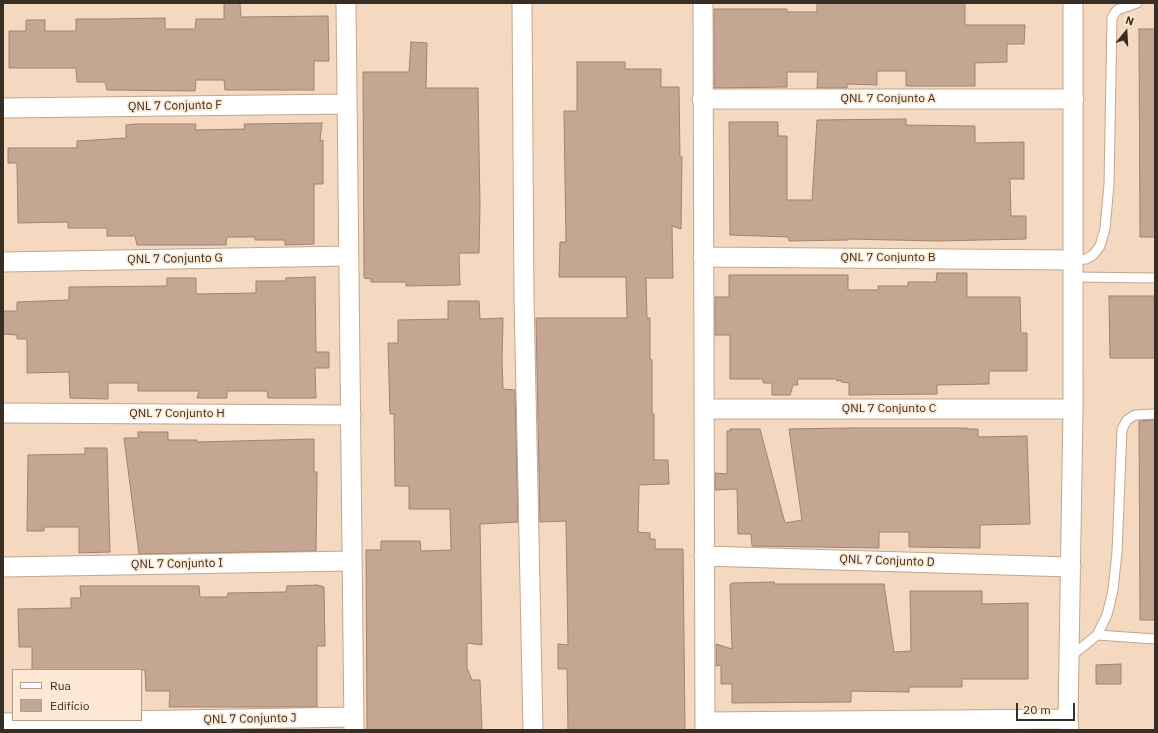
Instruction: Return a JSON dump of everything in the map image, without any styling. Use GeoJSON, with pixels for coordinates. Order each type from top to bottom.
{"type":"FeatureCollection","features":[{"type":"Feature","properties":{"kind":"street"},"geometry":{"type":"LineString","coordinates":[[346,3],[354,723]]}},
{"type":"Feature","properties":{"kind":"street"},"geometry":{"type":"LineString","coordinates":[[522,3],[524,297],[533,730]]}},
{"type":"Feature","properties":{"kind":"street"},"geometry":{"type":"LineString","coordinates":[[703,3],[702,99],[705,409],[705,726],[1068,724],[1073,409],[1073,3]]}},
{"type":"Feature","properties":{"kind":"street","name":"QNL 7 Conjunto A"},"geometry":{"type":"LineString","coordinates":[[702,99],[1074,99]]}},
{"type":"Feature","properties":{"kind":"street","name":"QNL 7 Conjunto F"},"geometry":{"type":"LineString","coordinates":[[3,108],[347,104]]}},
{"type":"Feature","properties":{"kind":"street","name":"QNL 7 Conjunto G"},"geometry":{"type":"LineString","coordinates":[[3,262],[348,256]]}},
{"type":"Feature","properties":{"kind":"street","name":"QNL 7 Conjunto B"},"geometry":{"type":"LineString","coordinates":[[703,257],[1073,268]]}},
{"type":"Feature","properties":{"kind":"street","name":"QNL 7 Conjunto C"},"geometry":{"type":"LineString","coordinates":[[705,409],[1073,409]]}},
{"type":"Feature","properties":{"kind":"street","name":"QNL 7 Conjunto H"},"geometry":{"type":"LineString","coordinates":[[3,414],[351,415]]}},
{"type":"Feature","properties":{"kind":"street","name":"QNL 7 Conjunto D"},"geometry":{"type":"LineString","coordinates":[[704,556],[1071,567]]}},
{"type":"Feature","properties":{"kind":"street","name":"QNL 7 Conjunto I"},"geometry":{"type":"LineString","coordinates":[[3,567],[351,561]]}},
{"type":"Feature","properties":{"kind":"street","name":"QNL 7 Conjunto J"},"geometry":{"type":"LineString","coordinates":[[3,723],[354,723]]}},
{"type":"Feature","properties":{"kind":"lane"},"geometry":{"type":"LineString","coordinates":[[1073,268],[1093,255],[1100,246],[1105,229],[1109,184],[1112,18],[1117,10],[1137,3]]}},
{"type":"Feature","properties":{"kind":"lane"},"geometry":{"type":"LineString","coordinates":[[1073,268],[1155,278]]}},
{"type":"Feature","properties":{"kind":"lane"},"geometry":{"type":"LineString","coordinates":[[1069,658],[1097,635],[1107,615],[1113,590],[1117,552],[1122,429],[1127,420],[1135,416],[1155,414]]}},
{"type":"Feature","properties":{"kind":"lane"},"geometry":{"type":"LineString","coordinates":[[1097,635],[1155,639]]}},
{"type":"Feature","properties":{"kind":"building"},"geometry":{"type":"Polygon","coordinates":[[[224,3],[240,3],[241,17],[328,16],[329,61],[314,61],[314,90],[225,90],[224,80],[196,80],[195,91],[107,90],[105,82],[77,82],[76,68],[9,68],[9,31],[26,31],[26,20],[45,20],[45,31],[76,31],[76,19],[165,18],[165,29],[195,29],[196,19],[224,19],[224,3]]]}},
{"type":"Feature","properties":{"kind":"building"},"geometry":{"type":"Polygon","coordinates":[[[817,3],[965,3],[965,25],[1025,25],[1024,44],[1007,44],[1007,62],[975,63],[975,86],[906,86],[906,71],[877,71],[877,85],[847,84],[847,88],[817,88],[818,72],[787,72],[787,87],[714,88],[714,9],[787,9],[787,12],[817,12],[817,3]]]}},
{"type":"Feature","properties":{"kind":"building"},"geometry":{"type":"Polygon","coordinates":[[[1139,29],[1155,29],[1155,237],[1140,237],[1139,29]]]}},
{"type":"Feature","properties":{"kind":"building"},"geometry":{"type":"Polygon","coordinates":[[[411,42],[427,43],[426,88],[478,88],[480,206],[479,253],[459,253],[460,285],[406,286],[406,282],[371,282],[371,279],[364,278],[363,72],[409,72],[411,42]]]}},
{"type":"Feature","properties":{"kind":"building"},"geometry":{"type":"Polygon","coordinates":[[[577,62],[625,62],[625,69],[661,69],[661,87],[679,87],[680,157],[682,157],[681,229],[672,226],[673,278],[646,278],[647,318],[650,318],[650,359],[652,360],[654,460],[668,460],[669,484],[639,485],[638,532],[650,533],[650,539],[655,539],[655,549],[683,549],[685,730],[568,730],[567,669],[558,669],[558,644],[568,645],[566,521],[540,522],[536,318],[627,318],[626,277],[559,277],[560,242],[566,242],[564,111],[577,111],[577,62]]]}},
{"type":"Feature","properties":{"kind":"building"},"geometry":{"type":"Polygon","coordinates":[[[906,119],[906,125],[975,126],[975,143],[1024,142],[1024,179],[1010,179],[1011,216],[1026,216],[1026,239],[937,241],[848,239],[789,241],[788,237],[730,235],[729,122],[778,122],[778,136],[787,136],[787,200],[812,200],[817,120],[906,119]]]}},
{"type":"Feature","properties":{"kind":"building"},"geometry":{"type":"Polygon","coordinates":[[[322,123],[320,141],[323,140],[323,184],[314,184],[314,244],[285,245],[285,240],[255,240],[255,237],[227,237],[226,245],[137,245],[135,236],[107,236],[107,228],[68,228],[68,222],[18,223],[17,163],[8,163],[8,148],[77,148],[77,141],[126,138],[126,125],[136,124],[196,124],[195,130],[245,129],[244,124],[322,123]]]}},
{"type":"Feature","properties":{"kind":"building"},"geometry":{"type":"Polygon","coordinates":[[[937,273],[967,273],[967,297],[1020,297],[1021,333],[1027,333],[1027,371],[989,371],[989,384],[937,385],[937,394],[849,395],[849,383],[841,382],[841,380],[797,379],[798,385],[793,385],[790,395],[772,395],[772,383],[763,383],[763,379],[730,379],[730,335],[715,335],[715,297],[729,297],[729,275],[848,275],[848,290],[878,290],[878,286],[908,286],[908,282],[936,282],[937,273]]]}},
{"type":"Feature","properties":{"kind":"building"},"geometry":{"type":"Polygon","coordinates":[[[315,277],[316,352],[329,352],[329,368],[315,368],[316,398],[268,398],[267,391],[227,391],[227,398],[197,398],[199,391],[138,391],[138,383],[108,383],[108,399],[70,398],[69,372],[27,373],[27,339],[17,339],[17,335],[3,334],[3,311],[17,311],[17,302],[69,300],[69,287],[167,286],[167,278],[196,278],[196,294],[256,293],[256,281],[285,281],[286,278],[315,277]]]}},
{"type":"Feature","properties":{"kind":"building"},"geometry":{"type":"Polygon","coordinates":[[[1109,296],[1155,296],[1155,358],[1110,358],[1109,296]]]}},
{"type":"Feature","properties":{"kind":"building"},"geometry":{"type":"Polygon","coordinates":[[[448,301],[479,301],[480,319],[503,318],[503,389],[515,390],[518,522],[480,524],[482,645],[467,643],[467,668],[472,680],[480,680],[482,730],[367,730],[366,550],[381,550],[381,541],[420,541],[421,551],[451,550],[450,509],[409,509],[409,486],[395,486],[394,414],[390,414],[388,343],[398,343],[398,320],[448,319],[448,301]]]}},
{"type":"Feature","properties":{"kind":"building"},"geometry":{"type":"Polygon","coordinates":[[[1155,420],[1155,620],[1140,620],[1139,421],[1155,420]]]}},
{"type":"Feature","properties":{"kind":"building"},"geometry":{"type":"Polygon","coordinates":[[[967,428],[978,429],[978,437],[1027,436],[1030,524],[980,525],[980,548],[909,547],[909,532],[879,532],[879,548],[752,546],[751,534],[738,534],[737,489],[715,490],[715,473],[727,474],[727,431],[730,431],[730,429],[760,429],[785,523],[802,520],[789,429],[967,428]]]}},
{"type":"Feature","properties":{"kind":"building"},"geometry":{"type":"Polygon","coordinates":[[[138,432],[168,432],[168,440],[197,440],[197,442],[314,439],[314,472],[317,472],[316,551],[139,554],[124,438],[138,438],[138,432]]]}},
{"type":"Feature","properties":{"kind":"building"},"geometry":{"type":"Polygon","coordinates":[[[85,448],[107,448],[110,552],[79,553],[79,527],[44,527],[44,531],[27,531],[28,455],[85,454],[85,448]]]}},
{"type":"Feature","properties":{"kind":"building"},"geometry":{"type":"Polygon","coordinates":[[[774,582],[774,584],[884,584],[894,652],[911,651],[910,591],[982,591],[982,604],[1028,603],[1028,679],[962,679],[962,687],[909,687],[909,692],[851,691],[851,702],[732,703],[732,684],[721,684],[721,665],[716,666],[716,644],[732,649],[730,585],[732,583],[774,582]]]}},
{"type":"Feature","properties":{"kind":"building"},"geometry":{"type":"Polygon","coordinates":[[[317,585],[324,587],[325,646],[317,646],[317,707],[169,707],[170,691],[146,691],[145,670],[32,669],[32,647],[19,647],[18,609],[71,608],[71,598],[81,598],[80,586],[199,586],[200,597],[227,597],[228,593],[286,592],[287,586],[317,585]]]}},
{"type":"Feature","properties":{"kind":"building"},"geometry":{"type":"Polygon","coordinates":[[[1121,664],[1121,684],[1096,684],[1096,665],[1121,664]]]}}]}
